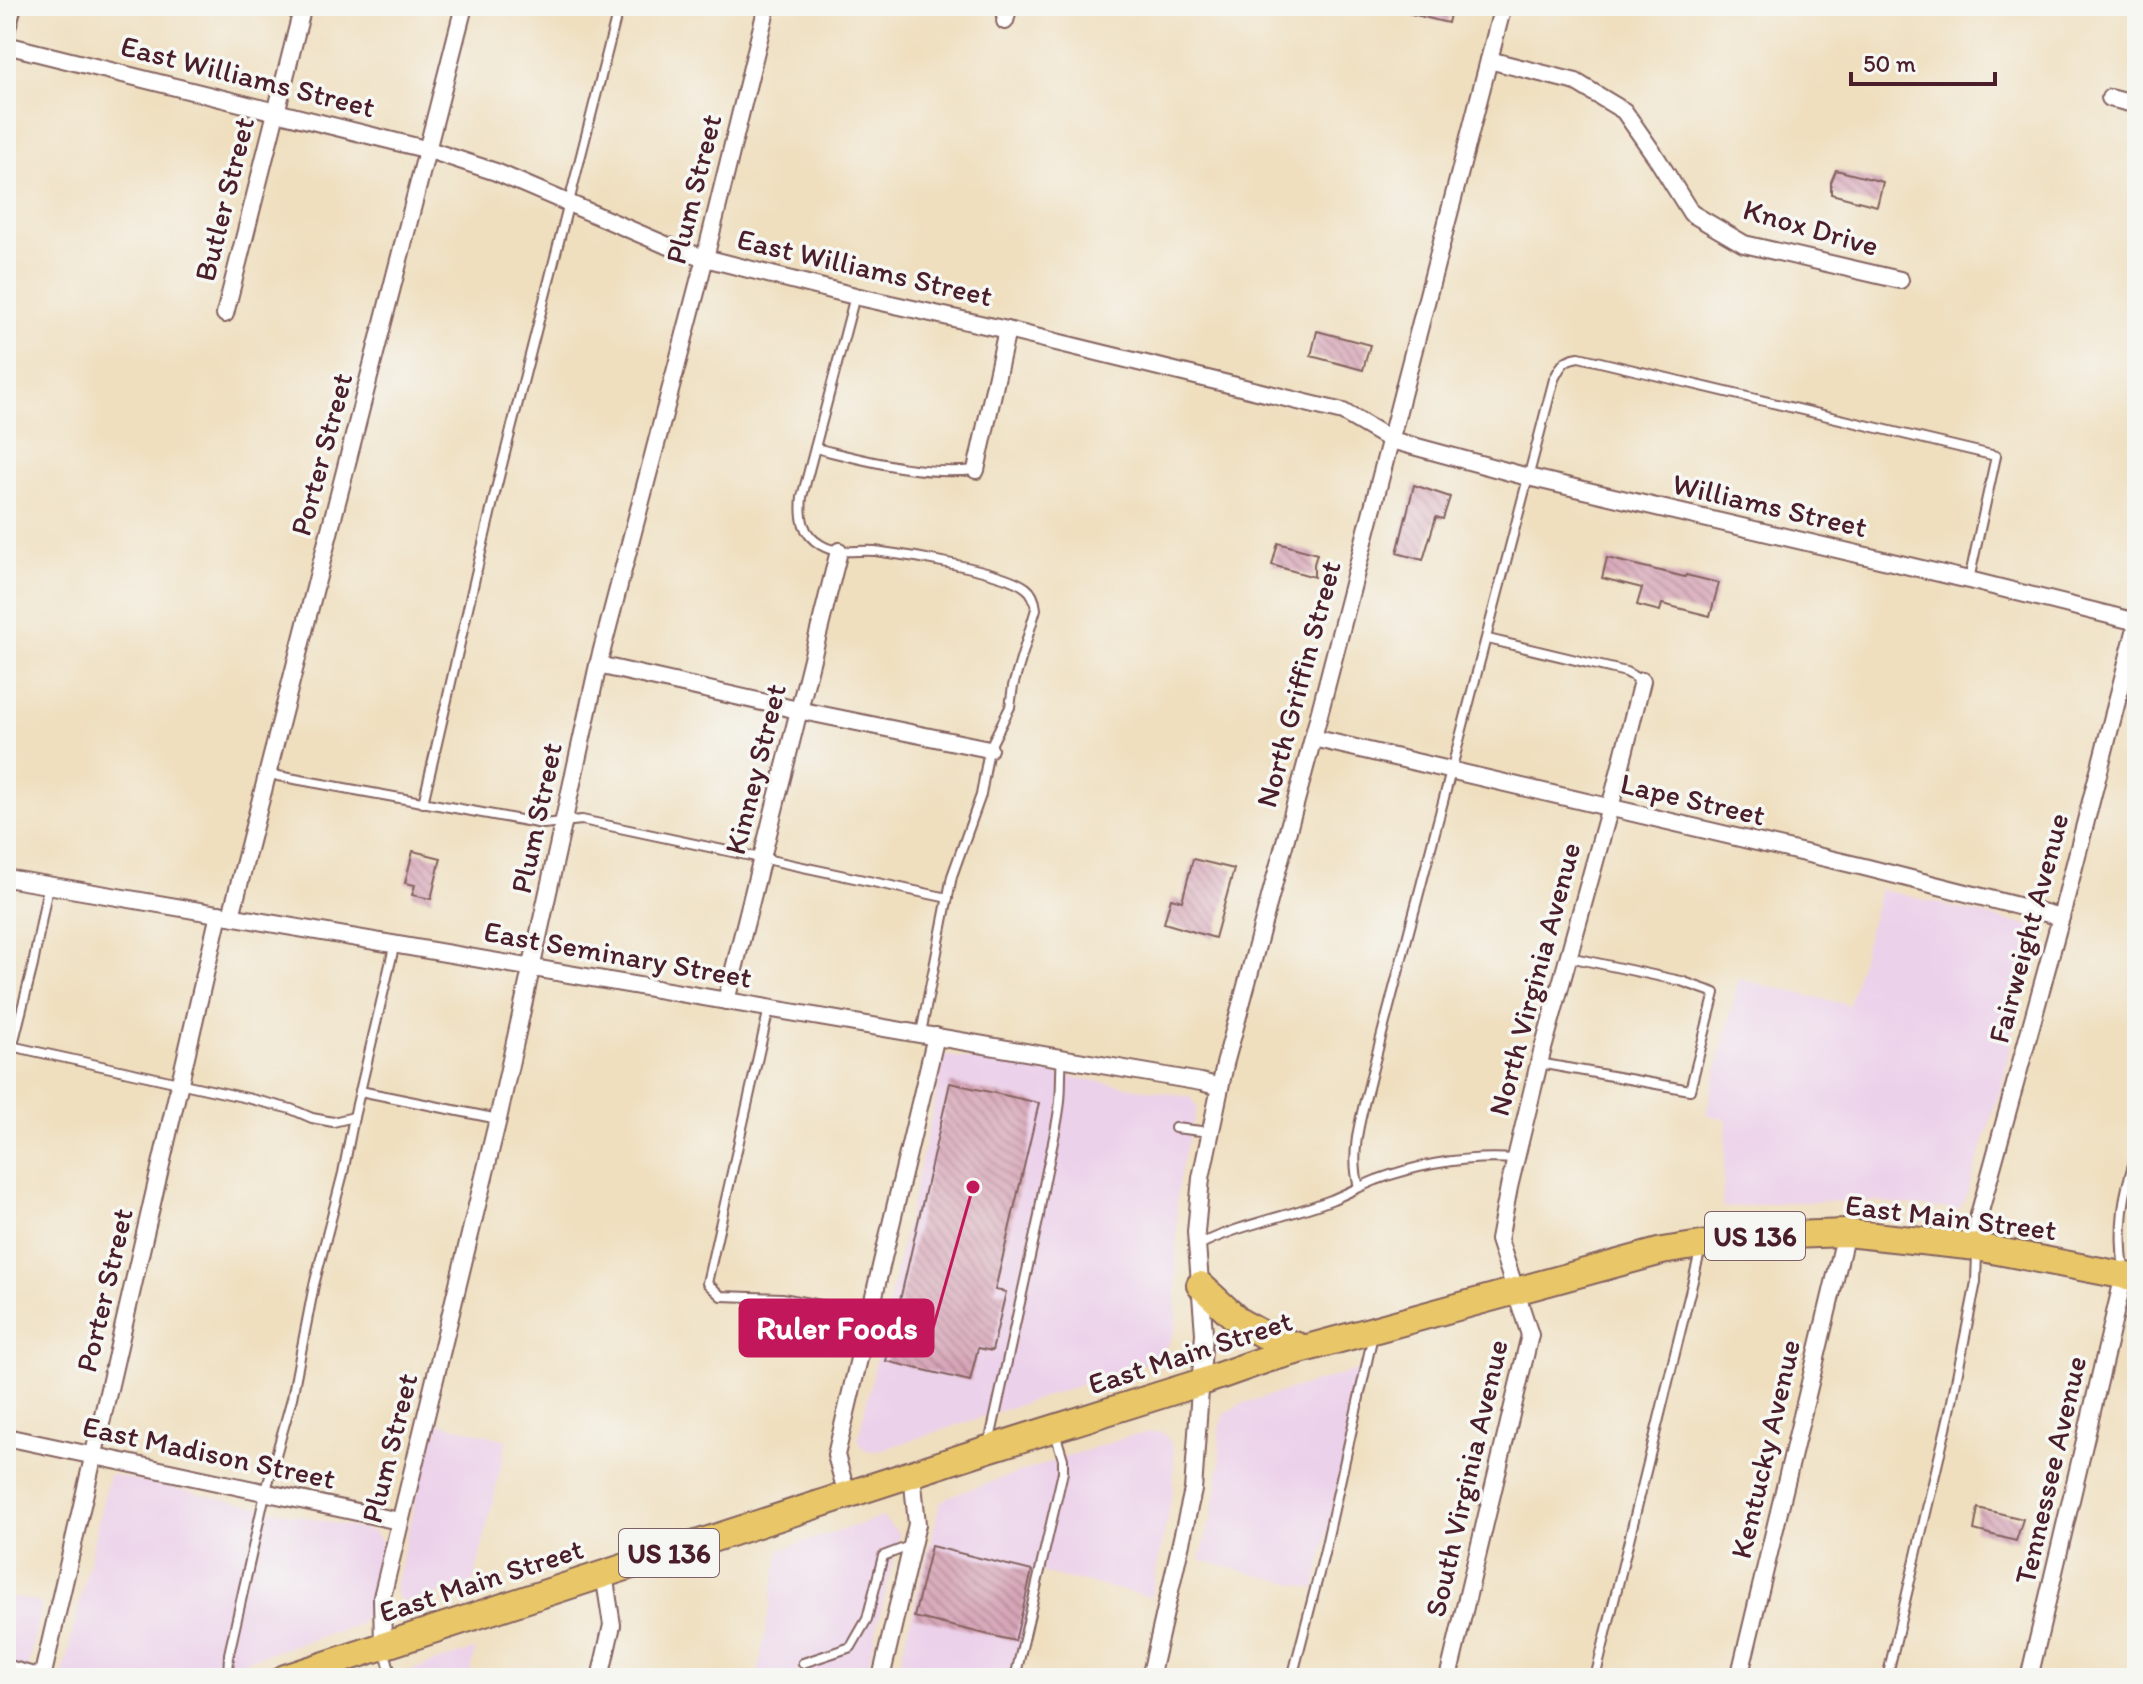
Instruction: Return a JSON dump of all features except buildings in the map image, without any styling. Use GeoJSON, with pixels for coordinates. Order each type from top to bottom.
{"type":"FeatureCollection","features":[{"type":"Feature","properties":{"kind":"main road","name":"East Main Street"},"geometry":{"type":"LineString","coordinates":[[285,1678],[1303,1348],[1662,1251],[1759,1236],[1846,1233],[1977,1247],[2131,1277]]}},
{"type":"Feature","properties":{"kind":"main road"},"geometry":{"type":"LineString","coordinates":[[1200,1285],[1240,1322],[1262,1334],[1303,1348]]}},
{"type":"Feature","properties":{"kind":"street"},"geometry":{"type":"LineString","coordinates":[[6,32],[13,6]]}},
{"type":"Feature","properties":{"kind":"street","name":"Butler Street"},"geometry":{"type":"LineString","coordinates":[[225,314],[303,6]]}},
{"type":"Feature","properties":{"kind":"street","name":"Porter Street"},"geometry":{"type":"LineString","coordinates":[[42,1676],[180,1084],[266,774],[464,6]]}},
{"type":"Feature","properties":{"kind":"street","name":"Plum Street"},"geometry":{"type":"LineString","coordinates":[[383,1646],[382,1597],[498,1119],[598,665],[705,258],[767,6]]}},
{"type":"Feature","properties":{"kind":"street","name":"North Griffin Street"},"geometry":{"type":"LineString","coordinates":[[1150,1678],[1193,1490],[1204,1333],[1196,1232],[1201,1178],[1220,1087],[1503,6]]}},
{"type":"Feature","properties":{"kind":"street","name":"East Williams Street"},"geometry":{"type":"LineString","coordinates":[[6,45],[429,150],[496,172],[666,245],[705,258],[1343,412],[1391,440]]}},
{"type":"Feature","properties":{"kind":"street","name":"Knox Drive"},"geometry":{"type":"LineString","coordinates":[[1489,60],[1576,82],[1624,111],[1691,213],[1744,244],[1900,280]]}},
{"type":"Feature","properties":{"kind":"street"},"geometry":{"type":"LineString","coordinates":[[2110,98],[2137,105]]}},
{"type":"Feature","properties":{"kind":"street"},"geometry":{"type":"LineString","coordinates":[[976,470],[1007,330]]}},
{"type":"Feature","properties":{"kind":"street","name":"Williams Street"},"geometry":{"type":"LineString","coordinates":[[1391,440],[1528,477],[1969,580],[2137,623]]}},
{"type":"Feature","properties":{"kind":"street","name":"Kinney Street"},"geometry":{"type":"LineString","coordinates":[[726,1001],[839,551]]}},
{"type":"Feature","properties":{"kind":"street","name":"Fairweight Avenue"},"geometry":{"type":"LineString","coordinates":[[1977,1247],[1979,1215],[2137,623]]}},
{"type":"Feature","properties":{"kind":"street"},"geometry":{"type":"LineString","coordinates":[[598,665],[989,749]]}},
{"type":"Feature","properties":{"kind":"street","name":"North Virginia Avenue"},"geometry":{"type":"LineString","coordinates":[[1516,1291],[1499,1240],[1539,1063],[1642,681]]}},
{"type":"Feature","properties":{"kind":"street","name":"Lape Street"},"geometry":{"type":"LineString","coordinates":[[1313,738],[1864,867],[2061,917]]}},
{"type":"Feature","properties":{"kind":"street","name":"East Seminary Street"},"geometry":{"type":"LineString","coordinates":[[6,878],[929,1034],[1220,1087]]}},
{"type":"Feature","properties":{"kind":"street"},"geometry":{"type":"LineString","coordinates":[[847,1495],[836,1455],[870,1314],[929,1034]]}},
{"type":"Feature","properties":{"kind":"street","name":"Kentucky Avenue"},"geometry":{"type":"LineString","coordinates":[[1739,1678],[1846,1233]]}},
{"type":"Feature","properties":{"kind":"street","name":"Tennessee Avenue"},"geometry":{"type":"LineString","coordinates":[[2029,1678],[2131,1277]]}},
{"type":"Feature","properties":{"kind":"street","name":"South Virginia Avenue"},"geometry":{"type":"LineString","coordinates":[[1448,1678],[1530,1335],[1516,1291]]}},
{"type":"Feature","properties":{"kind":"street","name":"East Madison Street"},"geometry":{"type":"LineString","coordinates":[[6,1437],[399,1521]]}},
{"type":"Feature","properties":{"kind":"street"},"geometry":{"type":"LineString","coordinates":[[881,1678],[917,1524],[912,1474]]}},
{"type":"Feature","properties":{"kind":"street"},"geometry":{"type":"LineString","coordinates":[[600,1678],[612,1625],[604,1574]]}},
{"type":"Feature","properties":{"kind":"lane"},"geometry":{"type":"LineString","coordinates":[[423,803],[501,470],[619,6]]}},
{"type":"Feature","properties":{"kind":"lane"},"geometry":{"type":"LineString","coordinates":[[855,296],[802,497],[803,527],[823,547],[853,553],[871,551],[926,559],[999,576],[1029,591],[1036,609],[1013,686],[1010,707],[989,749],[981,795],[952,876],[929,1034]]}},
{"type":"Feature","properties":{"kind":"lane"},"geometry":{"type":"LineString","coordinates":[[1359,1187],[1354,1171],[1356,1148],[1369,1085],[1554,379],[1569,358],[1579,357],[1996,456],[1969,580]]}},
{"type":"Feature","properties":{"kind":"lane"},"geometry":{"type":"LineString","coordinates":[[815,448],[920,471],[976,470]]}},
{"type":"Feature","properties":{"kind":"lane"},"geometry":{"type":"LineString","coordinates":[[1488,639],[1626,672],[1642,681]]}},
{"type":"Feature","properties":{"kind":"lane"},"geometry":{"type":"LineString","coordinates":[[266,774],[543,824],[582,820],[948,898]]}},
{"type":"Feature","properties":{"kind":"lane"},"geometry":{"type":"LineString","coordinates":[[6,1072],[9,1046],[33,965],[48,885]]}},
{"type":"Feature","properties":{"kind":"lane"},"geometry":{"type":"LineString","coordinates":[[228,1678],[229,1654],[265,1494],[292,1398],[314,1285],[343,1173],[395,943]]}},
{"type":"Feature","properties":{"kind":"lane"},"geometry":{"type":"LineString","coordinates":[[1539,1063],[1690,1090],[1715,993],[1681,981],[1569,957]]}},
{"type":"Feature","properties":{"kind":"lane"},"geometry":{"type":"LineString","coordinates":[[769,1008],[707,1283],[721,1296],[782,1298],[870,1314]]}},
{"type":"Feature","properties":{"kind":"lane"},"geometry":{"type":"LineString","coordinates":[[9,1046],[291,1109],[312,1118],[333,1122],[354,1117]]}},
{"type":"Feature","properties":{"kind":"lane"},"geometry":{"type":"LineString","coordinates":[[988,1449],[1060,1106],[1062,1058]]}},
{"type":"Feature","properties":{"kind":"lane"},"geometry":{"type":"LineString","coordinates":[[360,1091],[498,1119]]}},
{"type":"Feature","properties":{"kind":"lane"},"geometry":{"type":"LineString","coordinates":[[1175,1128],[1211,1132]]}},
{"type":"Feature","properties":{"kind":"lane"},"geometry":{"type":"LineString","coordinates":[[2131,1277],[2120,1242],[2126,1182],[2137,1153]]}},
{"type":"Feature","properties":{"kind":"lane"},"geometry":{"type":"LineString","coordinates":[[1197,1246],[1233,1229],[1330,1200],[1380,1179],[1446,1162],[1482,1157],[1516,1159]]}},
{"type":"Feature","properties":{"kind":"lane"},"geometry":{"type":"LineString","coordinates":[[1595,1678],[1702,1244]]}},
{"type":"Feature","properties":{"kind":"lane"},"geometry":{"type":"LineString","coordinates":[[1887,1678],[1953,1396],[1976,1282],[1977,1247]]}},
{"type":"Feature","properties":{"kind":"lane"},"geometry":{"type":"LineString","coordinates":[[1292,1678],[1324,1554],[1374,1330]]}},
{"type":"Feature","properties":{"kind":"lane"},"geometry":{"type":"LineString","coordinates":[[1015,1678],[1063,1472],[1063,1459],[1053,1428]]}},
{"type":"Feature","properties":{"kind":"lane"},"geometry":{"type":"LineString","coordinates":[[803,1663],[851,1647],[867,1619],[883,1556],[912,1545]]}},
{"type":"Feature","properties":{"kind":"lane"},"geometry":{"type":"LineString","coordinates":[[383,1646],[392,1678]]}},
{"type":"Feature","properties":{"kind":"lane"},"geometry":{"type":"LineString","coordinates":[[6,1664],[42,1676]]}},
{"type":"Feature","properties":{"kind":"shaded area"},"geometry":{"type":"Polygon","coordinates":[[[1880,889],[2037,928],[2002,1085],[1965,1201],[1958,1210],[1868,1201],[1791,1202],[1722,1208],[1727,1120],[1706,1114],[1739,979],[1849,1005],[1880,889]]]}},
{"type":"Feature","properties":{"kind":"shaded area"},"geometry":{"type":"Polygon","coordinates":[[[945,1055],[1190,1097],[1197,1108],[1177,1194],[1176,1328],[1168,1345],[1156,1359],[878,1451],[864,1450],[858,1440],[945,1055]]]}},
{"type":"Feature","properties":{"kind":"shaded area"},"geometry":{"type":"Polygon","coordinates":[[[1365,1368],[1315,1589],[1200,1560],[1213,1513],[1220,1464],[1219,1430],[1225,1414],[1240,1404],[1365,1368]]]}},
{"type":"Feature","properties":{"kind":"shaded area"},"geometry":{"type":"Polygon","coordinates":[[[436,1422],[507,1440],[474,1582],[413,1602],[402,1601],[396,1595],[395,1586],[436,1422]]]}},
{"type":"Feature","properties":{"kind":"shaded area"},"geometry":{"type":"Polygon","coordinates":[[[1162,1432],[1174,1451],[1173,1489],[1151,1597],[1040,1572],[1015,1678],[896,1678],[940,1503],[949,1496],[1130,1436],[1162,1432]]]}},
{"type":"Feature","properties":{"kind":"shaded area"},"geometry":{"type":"Polygon","coordinates":[[[109,1474],[374,1532],[382,1542],[365,1615],[360,1624],[191,1678],[62,1678],[109,1474]]]}},
{"type":"Feature","properties":{"kind":"shaded area"},"geometry":{"type":"Polygon","coordinates":[[[882,1517],[900,1534],[865,1678],[757,1678],[780,1550],[882,1517]]]}},
{"type":"Feature","properties":{"kind":"shaded area"},"geometry":{"type":"Polygon","coordinates":[[[6,1595],[41,1603],[26,1678],[6,1678],[6,1595]]]}},
{"type":"Feature","properties":{"kind":"shaded area"},"geometry":{"type":"Polygon","coordinates":[[[476,1649],[469,1678],[393,1678],[414,1669],[476,1649]]]}},
{"type":"Feature","properties":{"kind":"place","name":"Ruler Foods"},"geometry":{"type":"Point","coordinates":[973,1187]}}]}
